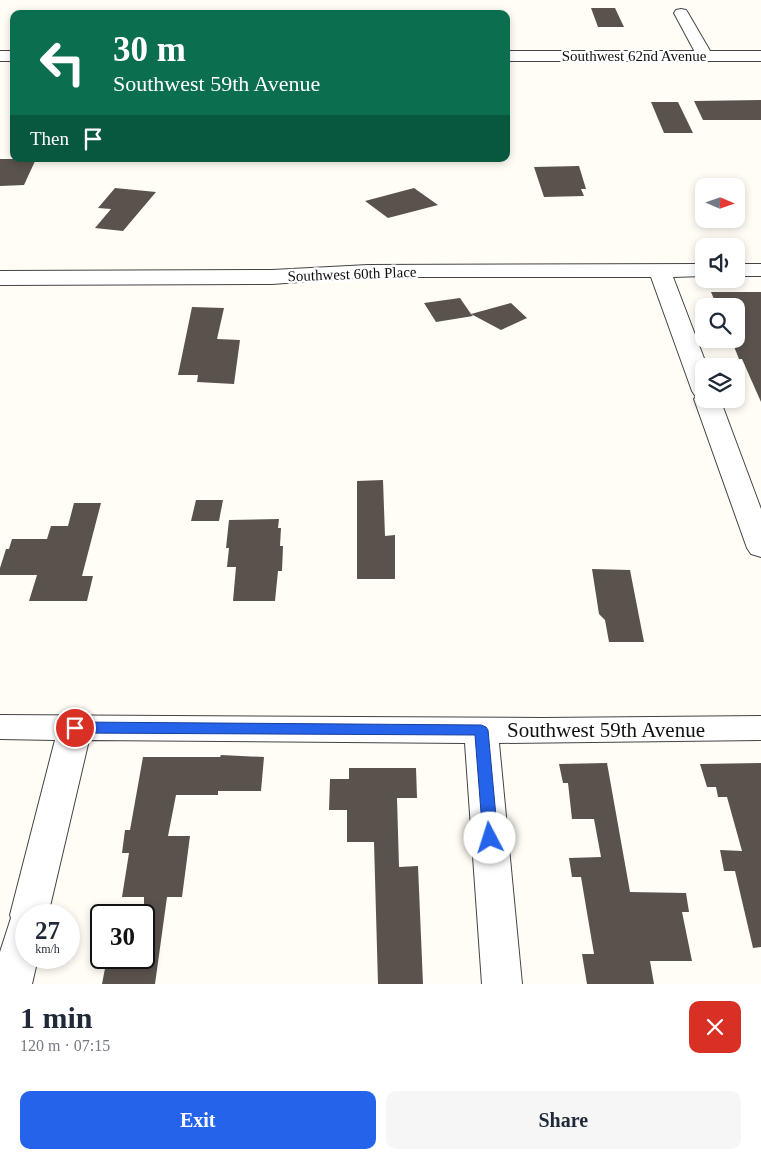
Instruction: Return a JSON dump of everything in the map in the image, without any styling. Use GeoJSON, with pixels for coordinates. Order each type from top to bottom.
{"type":"FeatureCollection","features":[{"type":"Feature","properties":{"kind":"street"},"geometry":{"type":"LineString","coordinates":[[681,13],[705,56]]}},
{"type":"Feature","properties":{"kind":"street","name":"Southwest 62nd Avenue"},"geometry":{"type":"LineString","coordinates":[[510,56],[761,56]]}},
{"type":"Feature","properties":{"kind":"street","name":"Southwest 60th Place"},"geometry":{"type":"LineString","coordinates":[[0,278],[272,277],[368,271],[695,270]]}},
{"type":"Feature","properties":{"kind":"street"},"geometry":{"type":"LineString","coordinates":[[745,270],[761,270]]}},
{"type":"Feature","properties":{"kind":"street"},"geometry":{"type":"LineString","coordinates":[[660,271],[695,366]]}},
{"type":"Feature","properties":{"kind":"street"},"geometry":{"type":"LineString","coordinates":[[710,408],[761,548]]}},
{"type":"Feature","properties":{"kind":"street","name":"Southwest 59th Avenue"},"geometry":{"type":"LineString","coordinates":[[0,727],[607,731],[761,728]]}},
{"type":"Feature","properties":{"kind":"street"},"geometry":{"type":"LineString","coordinates":[[32,904],[75,728]]}},
{"type":"Feature","properties":{"kind":"street"},"geometry":{"type":"LineString","coordinates":[[481,730],[502,984]]}},
{"type":"Feature","properties":{"kind":"street"},"geometry":{"type":"LineString","coordinates":[[12,984],[16,969]]}},
{"type":"Feature","properties":{"kind":"building"},"geometry":{"type":"Polygon","coordinates":[[[591,8],[615,8],[624,27],[598,27],[591,8]]]}},
{"type":"Feature","properties":{"kind":"building"},"geometry":{"type":"Polygon","coordinates":[[[761,100],[761,120],[703,120],[694,101],[761,100]]]}},
{"type":"Feature","properties":{"kind":"building"},"geometry":{"type":"Polygon","coordinates":[[[651,102],[678,102],[693,133],[664,133],[651,102]]]}},
{"type":"Feature","properties":{"kind":"building"},"geometry":{"type":"Polygon","coordinates":[[[0,159],[10,159],[10,162],[35,162],[24,185],[0,186],[0,159]]]}},
{"type":"Feature","properties":{"kind":"building"},"geometry":{"type":"Polygon","coordinates":[[[579,166],[586,189],[581,189],[584,196],[544,197],[534,167],[579,166]]]}},
{"type":"Feature","properties":{"kind":"building"},"geometry":{"type":"Polygon","coordinates":[[[115,188],[156,192],[123,231],[95,228],[111,209],[98,208],[115,188]]]}},
{"type":"Feature","properties":{"kind":"building"},"geometry":{"type":"Polygon","coordinates":[[[414,188],[438,205],[388,218],[365,201],[414,188]]]}},
{"type":"Feature","properties":{"kind":"building"},"geometry":{"type":"Polygon","coordinates":[[[711,292],[761,292],[761,402],[745,366],[745,358],[739,358],[735,348],[745,348],[745,298],[714,298],[711,292]]]}},
{"type":"Feature","properties":{"kind":"building"},"geometry":{"type":"Polygon","coordinates":[[[460,298],[473,316],[436,322],[424,303],[460,298]]]}},
{"type":"Feature","properties":{"kind":"building"},"geometry":{"type":"Polygon","coordinates":[[[511,303],[527,318],[501,330],[471,314],[511,303]]]}},
{"type":"Feature","properties":{"kind":"building"},"geometry":{"type":"Polygon","coordinates":[[[192,307],[224,308],[217,339],[240,340],[234,384],[197,382],[198,375],[178,375],[192,307]]]}},
{"type":"Feature","properties":{"kind":"building"},"geometry":{"type":"Polygon","coordinates":[[[383,480],[385,536],[395,535],[395,579],[357,579],[357,481],[383,480]]]}},
{"type":"Feature","properties":{"kind":"building"},"geometry":{"type":"Polygon","coordinates":[[[196,500],[223,500],[219,521],[191,521],[196,500]]]}},
{"type":"Feature","properties":{"kind":"building"},"geometry":{"type":"Polygon","coordinates":[[[74,503],[101,503],[82,576],[93,576],[87,601],[29,601],[37,575],[0,575],[0,568],[6,549],[9,549],[12,539],[47,539],[51,526],[68,526],[74,503]]]}},
{"type":"Feature","properties":{"kind":"building"},"geometry":{"type":"Polygon","coordinates":[[[279,519],[278,528],[281,528],[280,546],[283,546],[282,571],[278,571],[275,601],[233,601],[236,567],[227,567],[229,548],[226,548],[229,520],[279,519]]]}},
{"type":"Feature","properties":{"kind":"building"},"geometry":{"type":"Polygon","coordinates":[[[592,569],[630,570],[644,642],[609,642],[605,620],[599,614],[592,569]]]}},
{"type":"Feature","properties":{"kind":"building"},"geometry":{"type":"Polygon","coordinates":[[[221,755],[264,757],[261,791],[218,791],[218,795],[176,795],[168,836],[190,836],[182,897],[167,897],[155,984],[102,984],[105,969],[155,969],[155,904],[144,904],[144,897],[122,897],[129,853],[122,853],[125,830],[130,830],[143,757],[220,757],[221,755]]]}},
{"type":"Feature","properties":{"kind":"building"},"geometry":{"type":"Polygon","coordinates":[[[607,763],[630,892],[686,893],[689,912],[682,912],[692,961],[650,961],[654,984],[587,984],[582,954],[594,954],[581,877],[572,877],[569,858],[601,857],[594,819],[572,819],[568,783],[563,783],[559,764],[607,763]]]}},
{"type":"Feature","properties":{"kind":"building"},"geometry":{"type":"Polygon","coordinates":[[[761,763],[761,947],[753,948],[735,871],[724,871],[720,850],[742,851],[727,797],[718,797],[716,787],[707,787],[700,764],[761,763]]]}},
{"type":"Feature","properties":{"kind":"building"},"geometry":{"type":"Polygon","coordinates":[[[349,768],[416,768],[417,798],[397,798],[399,867],[418,866],[423,984],[378,984],[374,842],[347,842],[347,810],[329,810],[330,779],[349,779],[349,768]]]}},
{"type":"Feature","properties":{"kind":"route"},"geometry":{"type":"LineString","coordinates":[[75,728],[481,730],[490,838]]}}]}
